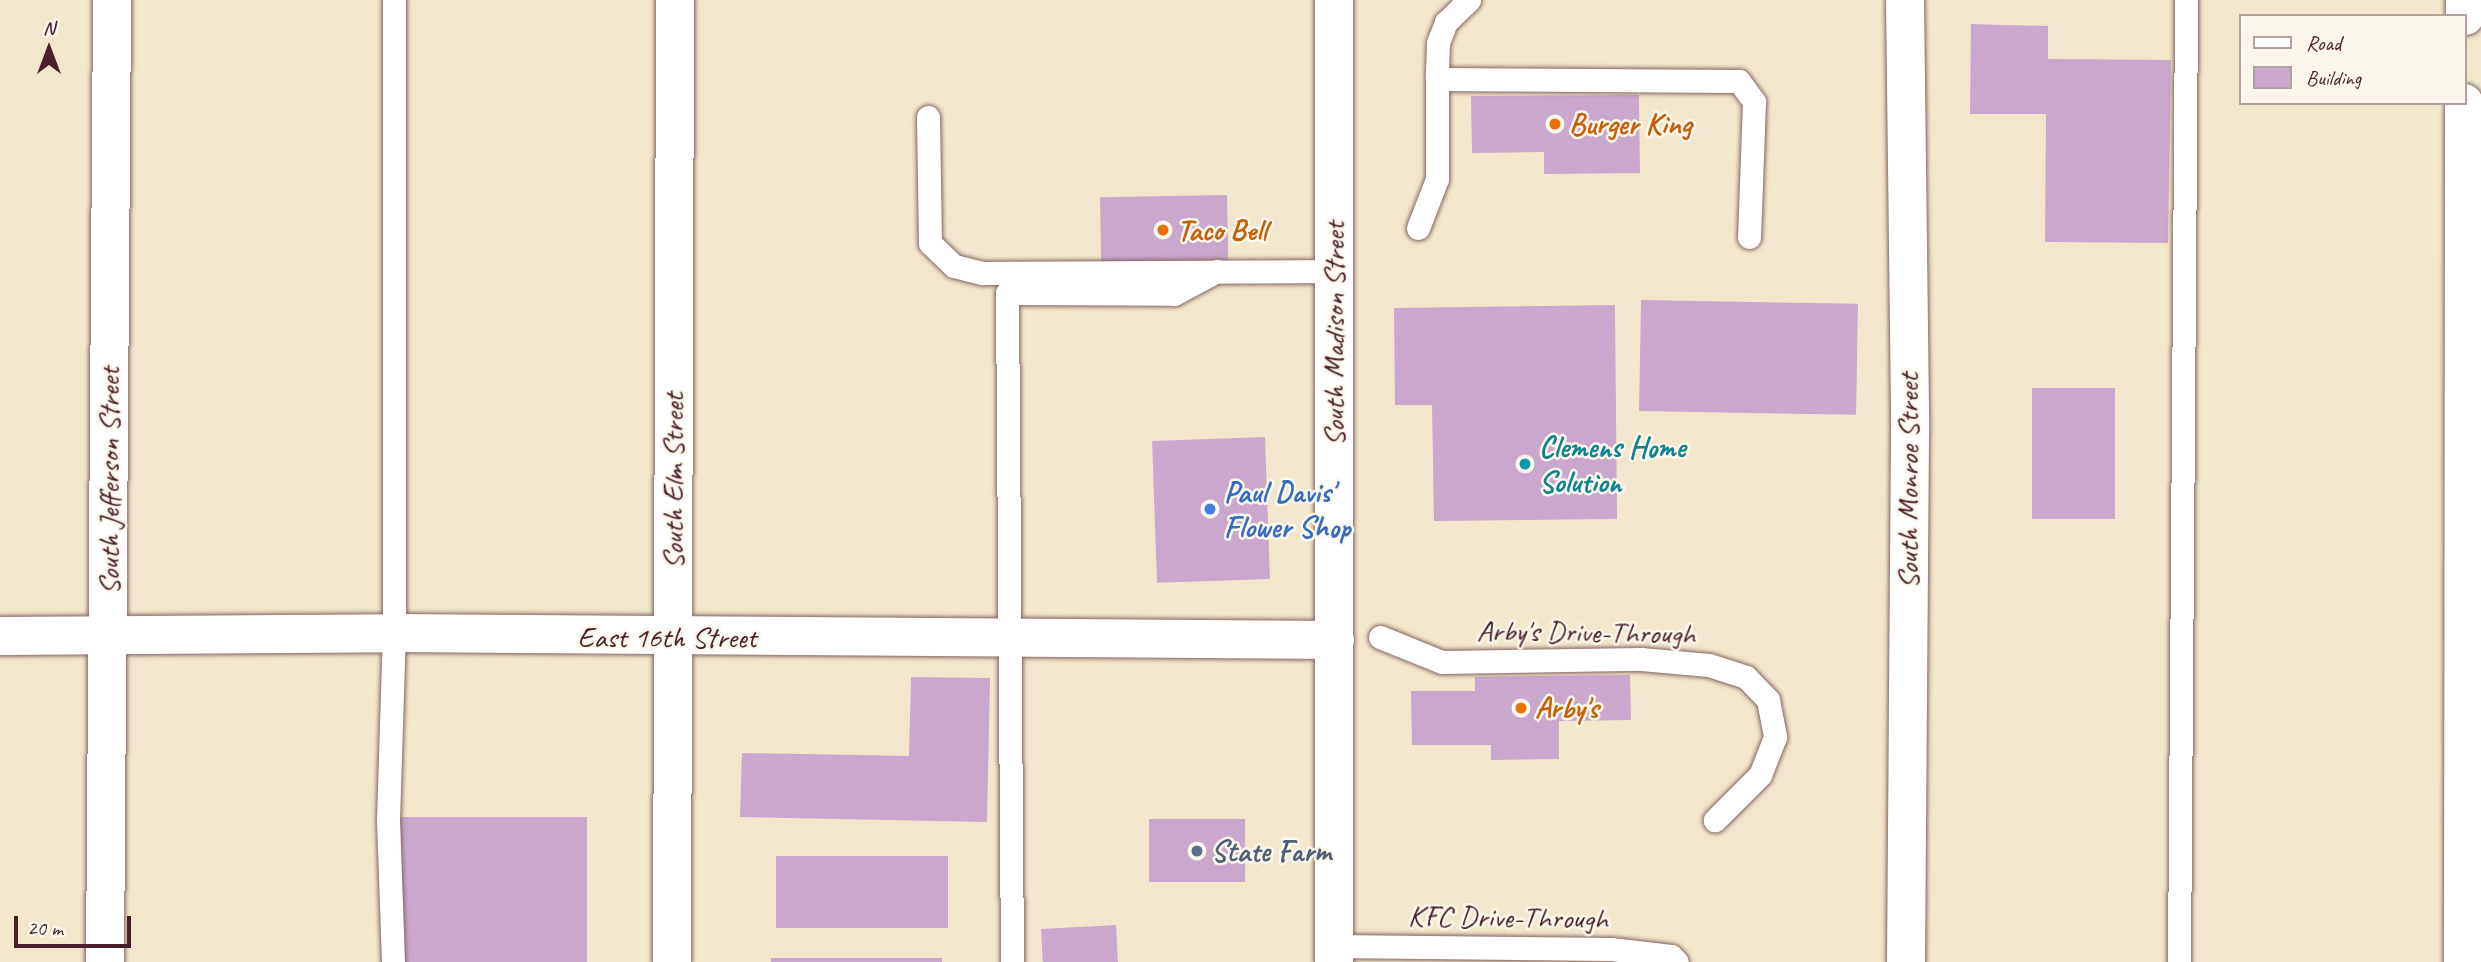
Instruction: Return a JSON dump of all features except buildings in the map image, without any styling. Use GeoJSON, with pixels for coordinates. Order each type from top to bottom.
{"type":"FeatureCollection","features":[{"type":"Feature","properties":{"kind":"street","name":"South Jefferson Street"},"geometry":{"type":"LineString","coordinates":[[105,962],[112,0]]}},
{"type":"Feature","properties":{"kind":"street","name":"South Elm Street"},"geometry":{"type":"LineString","coordinates":[[672,962],[675,0]]}},
{"type":"Feature","properties":{"kind":"street","name":"South Madison Street"},"geometry":{"type":"LineString","coordinates":[[1334,0],[1334,954]]}},
{"type":"Feature","properties":{"kind":"street","name":"South Monroe Street"},"geometry":{"type":"LineString","coordinates":[[1905,0],[1910,432],[1906,962]]}},
{"type":"Feature","properties":{"kind":"street"},"geometry":{"type":"LineString","coordinates":[[2463,962],[2464,105]]}},
{"type":"Feature","properties":{"kind":"street","name":"East 16th Street"},"geometry":{"type":"LineString","coordinates":[[0,636],[394,633],[672,638],[1011,635],[1335,640]]}},
{"type":"Feature","properties":{"kind":"lane"},"geometry":{"type":"LineString","coordinates":[[393,962],[388,820],[394,633],[394,0]]}},
{"type":"Feature","properties":{"kind":"lane"},"geometry":{"type":"LineString","coordinates":[[1418,228],[1437,179],[1438,43],[1446,22],[1469,0]]}},
{"type":"Feature","properties":{"kind":"lane"},"geometry":{"type":"LineString","coordinates":[[2179,962],[2186,0]]}},
{"type":"Feature","properties":{"kind":"lane"},"geometry":{"type":"LineString","coordinates":[[1437,79],[1739,81],[1754,102],[1749,237]]}},
{"type":"Feature","properties":{"kind":"lane"},"geometry":{"type":"LineString","coordinates":[[928,117],[930,243],[954,266],[983,273],[1334,271]]}},
{"type":"Feature","properties":{"kind":"lane"},"geometry":{"type":"LineString","coordinates":[[1012,962],[1007,293],[1174,294],[1217,271]]}},
{"type":"Feature","properties":{"kind":"lane","name":"Arby's Drive-Through"},"geometry":{"type":"LineString","coordinates":[[1380,637],[1442,662],[1641,659],[1709,665],[1746,677],[1768,700],[1775,737],[1760,775],[1715,820]]}},
{"type":"Feature","properties":{"kind":"lane","name":"KFC Drive-Through"},"geometry":{"type":"LineString","coordinates":[[1334,954],[1611,949],[1671,956],[1677,962]]}},
{"type":"Feature","properties":{"kind":"place","name":"Burger King"},"geometry":{"type":"Point","coordinates":[1555,124]}},
{"type":"Feature","properties":{"kind":"place","name":"Taco Bell"},"geometry":{"type":"Point","coordinates":[1163,230]}},
{"type":"Feature","properties":{"kind":"place","name":"Clemens Home Solution"},"geometry":{"type":"Point","coordinates":[1525,464]}},
{"type":"Feature","properties":{"kind":"place","name":"Paul Davis' Flower Shop"},"geometry":{"type":"Point","coordinates":[1210,509]}},
{"type":"Feature","properties":{"kind":"place","name":"Arby's"},"geometry":{"type":"Point","coordinates":[1521,708]}},
{"type":"Feature","properties":{"kind":"place","name":"State Farm"},"geometry":{"type":"Point","coordinates":[1197,851]}}]}
